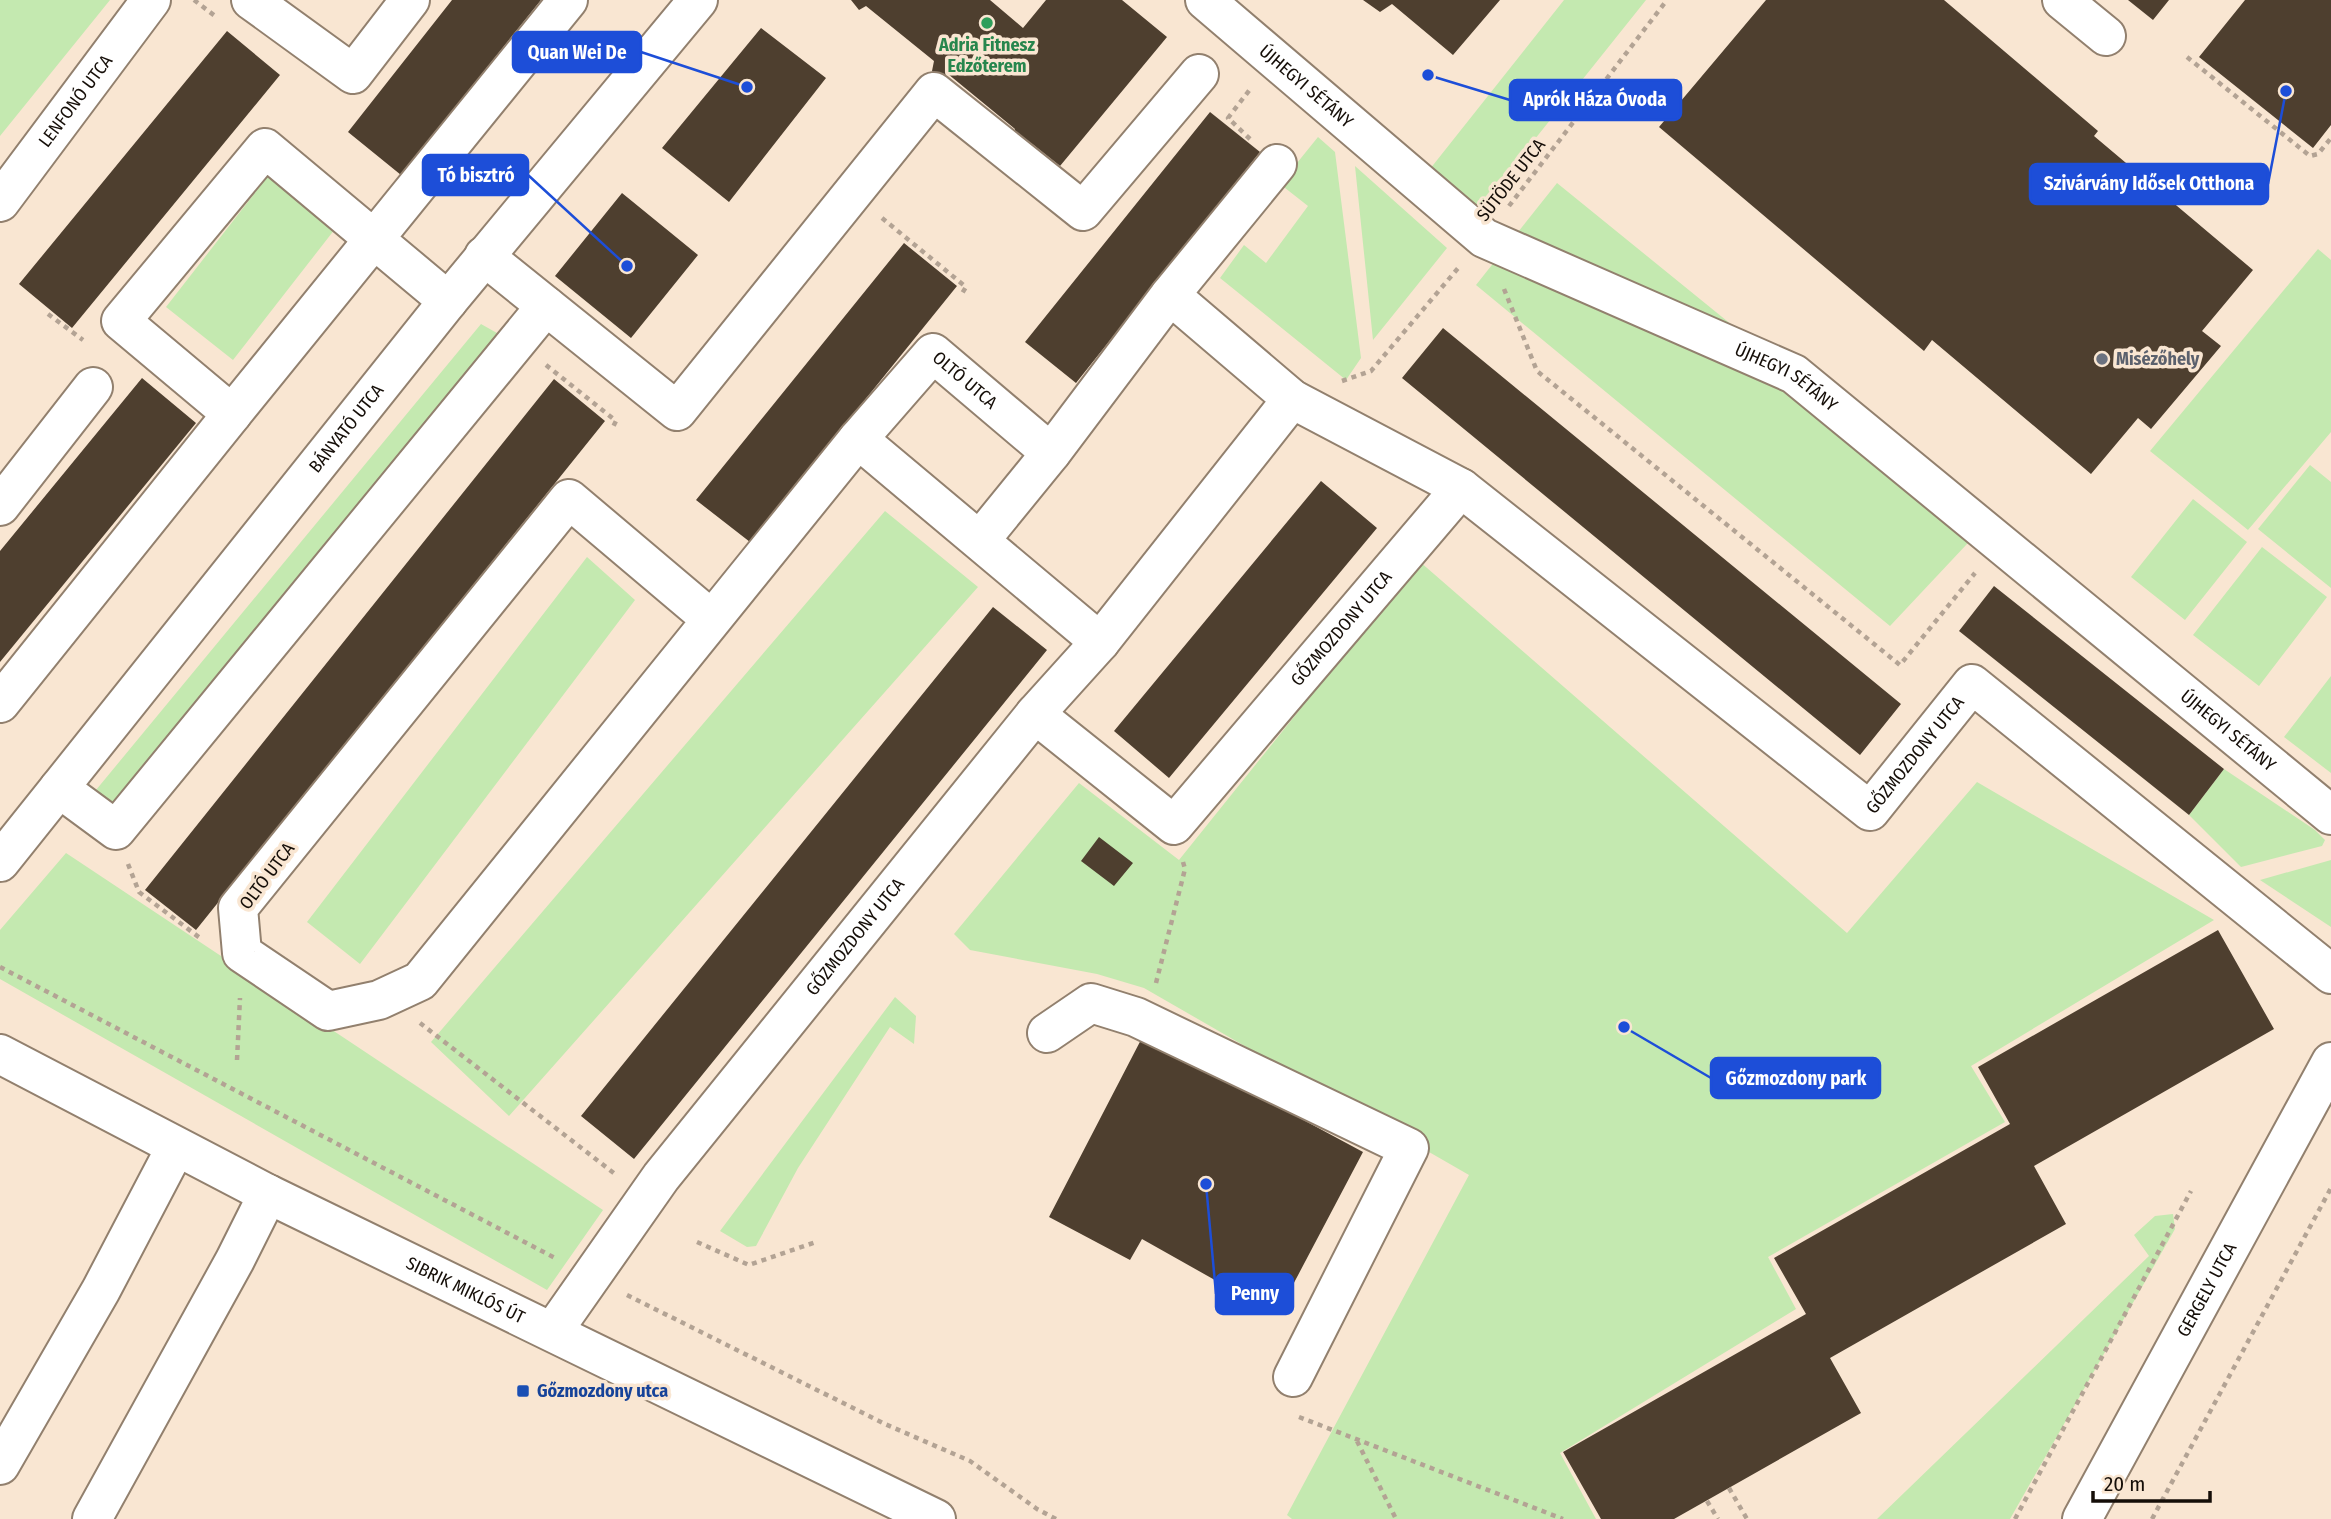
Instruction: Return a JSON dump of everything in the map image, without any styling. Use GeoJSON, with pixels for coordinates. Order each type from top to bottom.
{"type":"FeatureCollection","features":[{"type":"Feature","properties":{"kind":"street","name":"LENFONÓ UTCA"},"geometry":{"type":"LineString","coordinates":[[0,202],[151,0]]}},
{"type":"Feature","properties":{"kind":"street"},"geometry":{"type":"LineString","coordinates":[[251,0],[353,74],[410,0]]}},
{"type":"Feature","properties":{"kind":"street"},"geometry":{"type":"LineString","coordinates":[[0,703],[568,0]]}},
{"type":"Feature","properties":{"kind":"street","name":"BÁNYATÓ UTCA"},"geometry":{"type":"LineString","coordinates":[[0,862],[448,300],[698,0]]}},
{"type":"Feature","properties":{"kind":"street","name":"ÚJHEGYI SÉTÁNY"},"geometry":{"type":"LineString","coordinates":[[1205,0],[1484,238],[1794,374],[2331,815]]}},
{"type":"Feature","properties":{"kind":"street"},"geometry":{"type":"LineString","coordinates":[[2063,0],[2106,36]]}},
{"type":"Feature","properties":{"kind":"street"},"geometry":{"type":"LineString","coordinates":[[484,256],[677,411],[934,92],[1083,211],[1199,74]]}},
{"type":"Feature","properties":{"kind":"street"},"geometry":{"type":"LineString","coordinates":[[232,414],[121,321],[265,148],[448,300]]}},
{"type":"Feature","properties":{"kind":"street"},"geometry":{"type":"LineString","coordinates":[[981,539],[1051,453],[1170,295],[1277,164]]}},
{"type":"Feature","properties":{"kind":"street"},"geometry":{"type":"LineString","coordinates":[[1170,295],[1292,399]]}},
{"type":"Feature","properties":{"kind":"street"},"geometry":{"type":"LineString","coordinates":[[59,788],[116,830],[546,306]]}},
{"type":"Feature","properties":{"kind":"street","name":"OLTÓ UTCA"},"geometry":{"type":"LineString","coordinates":[[711,619],[569,499],[239,908],[242,953],[328,1012],[386,997],[420,981],[858,439],[933,353],[1051,453]]}},
{"type":"Feature","properties":{"kind":"street"},"geometry":{"type":"LineString","coordinates":[[0,506],[93,387]]}},
{"type":"Feature","properties":{"kind":"street","name":"GŐZMOZDONY UTCA"},"geometry":{"type":"LineString","coordinates":[[553,1331],[646,1198],[1035,714],[1100,642],[1292,399],[1461,488],[1870,811],[1972,684],[2331,974]]}},
{"type":"Feature","properties":{"kind":"street"},"geometry":{"type":"LineString","coordinates":[[858,439],[981,539],[1100,642]]}},
{"type":"Feature","properties":{"kind":"street","name":"GŐZMOZDONY UTCA"},"geometry":{"type":"LineString","coordinates":[[1174,825],[1461,488]]}},
{"type":"Feature","properties":{"kind":"street"},"geometry":{"type":"LineString","coordinates":[[1035,714],[1174,825]]}},
{"type":"Feature","properties":{"kind":"street"},"geometry":{"type":"LineString","coordinates":[[1047,1033],[1091,1003],[1136,1017],[1409,1148],[1291,1395]]}},
{"type":"Feature","properties":{"kind":"street","name":"SIBRIK MIKLÓS ÚT"},"geometry":{"type":"LineString","coordinates":[[0,1054],[268,1194],[936,1519]]}},
{"type":"Feature","properties":{"kind":"street","name":"GERGELY UTCA"},"geometry":{"type":"LineString","coordinates":[[2082,1519],[2331,1062]]}},
{"type":"Feature","properties":{"kind":"street"},"geometry":{"type":"LineString","coordinates":[[0,1465],[101,1290],[176,1147]]}},
{"type":"Feature","properties":{"kind":"street"},"geometry":{"type":"LineString","coordinates":[[92,1519],[235,1261],[268,1194]]}},
{"type":"Feature","properties":{"kind":"path","name":"SÜTÖDE UTCA"},"geometry":{"type":"LineString","coordinates":[[1371,371],[1484,238],[1667,0]]}},
{"type":"Feature","properties":{"kind":"path"},"geometry":{"type":"LineString","coordinates":[[2187,57],[2311,156],[2318,154],[2331,138]]}},
{"type":"Feature","properties":{"kind":"path"},"geometry":{"type":"LineString","coordinates":[[852,194],[966,287],[961,295]]}},
{"type":"Feature","properties":{"kind":"path"},"geometry":{"type":"LineString","coordinates":[[1484,238],[1537,371],[1900,665],[1999,542]]}},
{"type":"Feature","properties":{"kind":"path"},"geometry":{"type":"LineString","coordinates":[[48,314],[83,340]]}},
{"type":"Feature","properties":{"kind":"path"},"geometry":{"type":"LineString","coordinates":[[583,394],[616,421],[613,427]]}},
{"type":"Feature","properties":{"kind":"path"},"geometry":{"type":"LineString","coordinates":[[1136,1017],[1156,982],[1185,869],[1174,825]]}},
{"type":"Feature","properties":{"kind":"path"},"geometry":{"type":"LineString","coordinates":[[116,830],[139,892],[200,938],[242,953],[237,1060]]}},
{"type":"Feature","properties":{"kind":"path"},"geometry":{"type":"LineString","coordinates":[[0,967],[592,1278],[885,1424],[970,1461],[1037,1509],[1056,1519]]}},
{"type":"Feature","properties":{"kind":"path"},"geometry":{"type":"LineString","coordinates":[[386,997],[646,1198]]}},
{"type":"Feature","properties":{"kind":"path"},"geometry":{"type":"LineString","coordinates":[[2152,1519],[2331,1188]]}},
{"type":"Feature","properties":{"kind":"path"},"geometry":{"type":"LineString","coordinates":[[2015,1519],[2191,1191]]}},
{"type":"Feature","properties":{"kind":"path"},"geometry":{"type":"LineString","coordinates":[[697,1242],[749,1265],[816,1242]]}},
{"type":"Feature","properties":{"kind":"path"},"geometry":{"type":"LineString","coordinates":[[1291,1395],[1357,1440],[1563,1519]]}},
{"type":"Feature","properties":{"kind":"path"},"geometry":{"type":"LineString","coordinates":[[1357,1440],[1396,1519]]}},
{"type":"Feature","properties":{"kind":"path"},"geometry":{"type":"LineString","coordinates":[[1729,1488],[1747,1519]]}},
{"type":"Feature","properties":{"kind":"path"},"geometry":{"type":"LineString","coordinates":[[1707,1501],[1718,1519]]}},
{"type":"Feature","properties":{"kind":"green space"},"geometry":{"type":"Polygon","coordinates":[[[0,0],[110,0],[0,136],[0,0]]]}},
{"type":"Feature","properties":{"kind":"green space"},"geometry":{"type":"Polygon","coordinates":[[[1564,0],[1646,0],[1480,208],[1467,207],[1426,174],[1564,0]]]}},
{"type":"Feature","properties":{"kind":"green space"},"geometry":{"type":"Polygon","coordinates":[[[1318,137],[1335,152],[1361,358],[1346,380],[1220,278],[1244,245],[1266,263],[1308,206],[1280,184],[1318,137]]]}},
{"type":"Feature","properties":{"kind":"green space"},"geometry":{"type":"Polygon","coordinates":[[[1355,166],[1447,248],[1373,340],[1355,166]]]}},
{"type":"Feature","properties":{"kind":"green space"},"geometry":{"type":"Polygon","coordinates":[[[268,176],[335,229],[233,360],[166,307],[268,176]]]}},
{"type":"Feature","properties":{"kind":"green space"},"geometry":{"type":"Polygon","coordinates":[[[1557,183],[1982,528],[1890,626],[1476,285],[1557,183]]]}},
{"type":"Feature","properties":{"kind":"green space"},"geometry":{"type":"Polygon","coordinates":[[[2318,249],[2331,260],[2331,432],[2248,530],[2150,451],[2318,249]]]}},
{"type":"Feature","properties":{"kind":"green space"},"geometry":{"type":"Polygon","coordinates":[[[481,324],[504,337],[126,814],[96,790],[481,324]]]}},
{"type":"Feature","properties":{"kind":"green space"},"geometry":{"type":"Polygon","coordinates":[[[2310,465],[2331,482],[2331,588],[2258,529],[2310,465]]]}},
{"type":"Feature","properties":{"kind":"green space"},"geometry":{"type":"Polygon","coordinates":[[[2193,499],[2247,542],[2185,620],[2131,577],[2193,499]]]}},
{"type":"Feature","properties":{"kind":"green space"},"geometry":{"type":"Polygon","coordinates":[[[885,511],[978,587],[509,1116],[431,1042],[885,511]]]}},
{"type":"Feature","properties":{"kind":"green space"},"geometry":{"type":"Polygon","coordinates":[[[2262,547],[2327,597],[2259,686],[2193,635],[2262,547]]]}},
{"type":"Feature","properties":{"kind":"green space"},"geometry":{"type":"Polygon","coordinates":[[[587,557],[635,600],[360,964],[307,922],[587,557]]]}},
{"type":"Feature","properties":{"kind":"green space"},"geometry":{"type":"Polygon","coordinates":[[[1419,561],[1847,933],[1977,782],[2214,920],[1971,1066],[2005,1122],[1768,1257],[1796,1309],[1560,1453],[1596,1519],[1292,1519],[1287,1515],[1469,1175],[1144,988],[1097,974],[970,950],[954,934],[1079,783],[1179,860],[1419,561]]]}},
{"type":"Feature","properties":{"kind":"green space"},"geometry":{"type":"Polygon","coordinates":[[[2331,676],[2331,773],[2284,737],[2331,676]]]}},
{"type":"Feature","properties":{"kind":"green space"},"geometry":{"type":"Polygon","coordinates":[[[2224,769],[2315,830],[2325,840],[2322,846],[2241,867],[2189,815],[2224,769]]]}},
{"type":"Feature","properties":{"kind":"green space"},"geometry":{"type":"Polygon","coordinates":[[[66,853],[603,1210],[547,1290],[0,979],[0,930],[66,853]]]}},
{"type":"Feature","properties":{"kind":"green space"},"geometry":{"type":"Polygon","coordinates":[[[2331,860],[2331,927],[2260,880],[2331,860]]]}},
{"type":"Feature","properties":{"kind":"green space"},"geometry":{"type":"Polygon","coordinates":[[[895,997],[916,1016],[914,1044],[890,1027],[798,1168],[756,1246],[747,1247],[720,1231],[895,997]]]}},
{"type":"Feature","properties":{"kind":"green space"},"geometry":{"type":"Polygon","coordinates":[[[2173,1214],[2175,1229],[2010,1519],[1877,1519],[2149,1256],[2134,1235],[2155,1216],[2173,1214]]]}},
{"type":"Feature","properties":{"kind":"building"},"geometry":{"type":"Polygon","coordinates":[[[452,0],[541,0],[401,175],[348,132],[452,0]]]}},
{"type":"Feature","properties":{"kind":"building"},"geometry":{"type":"Polygon","coordinates":[[[851,0],[990,0],[1023,28],[1046,0],[1122,0],[1167,37],[1060,166],[1031,143],[1024,145],[1014,136],[1015,129],[948,74],[941,79],[932,71],[934,61],[866,6],[859,10],[851,0]]]}},
{"type":"Feature","properties":{"kind":"building"},"geometry":{"type":"Polygon","coordinates":[[[1363,0],[1500,0],[1453,55],[1392,4],[1380,12],[1363,0]]]}},
{"type":"Feature","properties":{"kind":"building"},"geometry":{"type":"Polygon","coordinates":[[[1766,0],[1944,0],[2098,131],[2094,136],[2253,270],[2202,331],[2221,346],[2151,429],[2138,418],[2091,474],[1932,340],[1924,351],[1659,127],[1766,0]]]}},
{"type":"Feature","properties":{"kind":"building"},"geometry":{"type":"Polygon","coordinates":[[[2128,0],[2169,0],[2153,20],[2128,0]]]}},
{"type":"Feature","properties":{"kind":"building"},"geometry":{"type":"Polygon","coordinates":[[[2245,0],[2331,0],[2331,125],[2313,148],[2199,57],[2245,0]]]}},
{"type":"Feature","properties":{"kind":"building"},"geometry":{"type":"Polygon","coordinates":[[[761,28],[826,78],[729,202],[662,148],[761,28]]]}},
{"type":"Feature","properties":{"kind":"building"},"geometry":{"type":"Polygon","coordinates":[[[227,31],[280,75],[72,328],[19,284],[227,31]]]}},
{"type":"Feature","properties":{"kind":"building"},"geometry":{"type":"Polygon","coordinates":[[[1210,112],[1260,152],[1076,383],[1025,342],[1210,112]]]}},
{"type":"Feature","properties":{"kind":"building"},"geometry":{"type":"Polygon","coordinates":[[[622,193],[698,255],[631,338],[555,276],[622,193]]]}},
{"type":"Feature","properties":{"kind":"building"},"geometry":{"type":"Polygon","coordinates":[[[904,243],[957,286],[750,542],[696,500],[904,243]]]}},
{"type":"Feature","properties":{"kind":"building"},"geometry":{"type":"Polygon","coordinates":[[[1443,328],[1901,704],[1860,755],[1402,378],[1443,328]]]}},
{"type":"Feature","properties":{"kind":"building"},"geometry":{"type":"Polygon","coordinates":[[[142,378],[196,423],[0,662],[0,551],[142,378]]]}},
{"type":"Feature","properties":{"kind":"building"},"geometry":{"type":"Polygon","coordinates":[[[554,379],[605,421],[196,930],[145,890],[554,379]]]}},
{"type":"Feature","properties":{"kind":"building"},"geometry":{"type":"Polygon","coordinates":[[[1321,481],[1377,528],[1169,778],[1114,731],[1321,481]]]}},
{"type":"Feature","properties":{"kind":"building"},"geometry":{"type":"Polygon","coordinates":[[[1994,586],[2224,769],[2189,815],[1959,631],[1994,586]]]}},
{"type":"Feature","properties":{"kind":"building"},"geometry":{"type":"Polygon","coordinates":[[[993,607],[1047,650],[634,1159],[581,1116],[993,607]]]}},
{"type":"Feature","properties":{"kind":"building"},"geometry":{"type":"Polygon","coordinates":[[[1099,837],[1133,863],[1114,886],[1081,861],[1099,837]]]}},
{"type":"Feature","properties":{"kind":"building"},"geometry":{"type":"Polygon","coordinates":[[[2218,930],[2274,1029],[2034,1166],[2066,1224],[1830,1358],[1861,1413],[1674,1519],[1601,1519],[1563,1452],[1806,1314],[1774,1258],[2010,1124],[1978,1067],[2218,930]]]}},
{"type":"Feature","properties":{"kind":"building"},"geometry":{"type":"Polygon","coordinates":[[[1144,1034],[1363,1152],[1277,1315],[1142,1239],[1130,1260],[1049,1217],[1144,1034]]]}},
{"type":"Feature","properties":{"kind":"place","name":"Adria Fitnesz Edzőterem"},"geometry":{"type":"Point","coordinates":[987,23]}},
{"type":"Feature","properties":{"kind":"place","name":"Aprók Háza Óvoda"},"geometry":{"type":"Point","coordinates":[1428,75]}},
{"type":"Feature","properties":{"kind":"place","name":"Quan Wei De"},"geometry":{"type":"Point","coordinates":[747,87]}},
{"type":"Feature","properties":{"kind":"place","name":"Szivárvány Idősek Otthona"},"geometry":{"type":"Point","coordinates":[2286,91]}},
{"type":"Feature","properties":{"kind":"place","name":"Tó bisztró"},"geometry":{"type":"Point","coordinates":[627,266]}},
{"type":"Feature","properties":{"kind":"place","name":"Misézőhely"},"geometry":{"type":"Point","coordinates":[2102,359]}},
{"type":"Feature","properties":{"kind":"place","name":"Gőzmozdony park"},"geometry":{"type":"Point","coordinates":[1624,1027]}},
{"type":"Feature","properties":{"kind":"place","name":"Penny"},"geometry":{"type":"Point","coordinates":[1206,1184]}},
{"type":"Feature","properties":{"kind":"place","name":"Gőzmozdony utca"},"geometry":{"type":"Point","coordinates":[523,1391]}}]}
